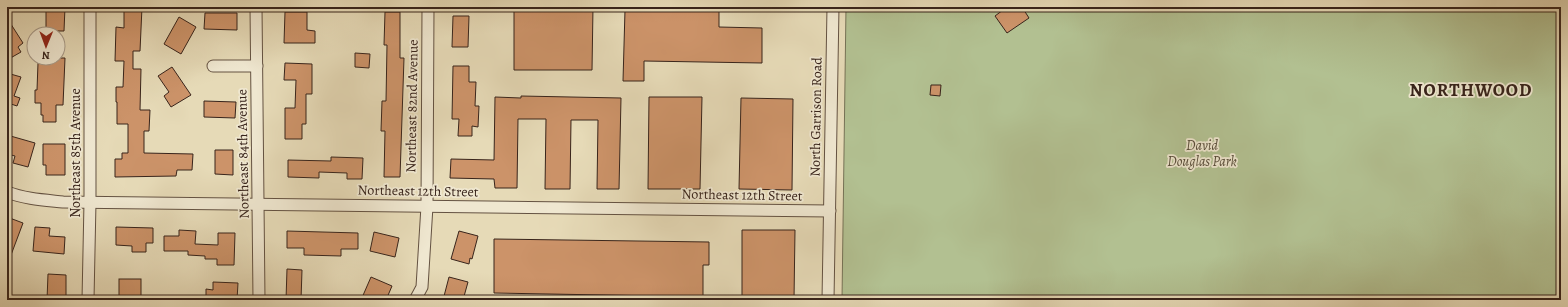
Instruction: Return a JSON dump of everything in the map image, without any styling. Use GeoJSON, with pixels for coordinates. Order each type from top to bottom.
{"type":"FeatureCollection","features":[{"type":"Feature","properties":{"kind":"street","name":"Northeast 85th Avenue"},"geometry":{"type":"LineString","coordinates":[[88,300],[90,202],[90,7]]}},
{"type":"Feature","properties":{"kind":"street","name":"Northeast 84th Avenue"},"geometry":{"type":"LineString","coordinates":[[256,7],[259,300]]}},
{"type":"Feature","properties":{"kind":"street","name":"Northeast 82nd Avenue"},"geometry":{"type":"LineString","coordinates":[[415,300],[422,287],[426,206],[428,7]]}},
{"type":"Feature","properties":{"kind":"street","name":"North Garrison Road"},"geometry":{"type":"LineString","coordinates":[[828,300],[833,7]]}},
{"type":"Feature","properties":{"kind":"street"},"geometry":{"type":"LineString","coordinates":[[213,66],[257,66]]}},
{"type":"Feature","properties":{"kind":"street","name":"Northeast 12th Street"},"geometry":{"type":"LineString","coordinates":[[7,192],[40,200],[63,202],[830,210]]}},
{"type":"Feature","properties":{"kind":"green space","name":"David Douglas Park"},"geometry":{"type":"Polygon","coordinates":[[[846,7],[1561,7],[1561,300],[842,300],[846,7]]]}},
{"type":"Feature","properties":{"kind":"building"},"geometry":{"type":"Polygon","coordinates":[[[46,7],[65,7],[64,26],[46,26],[46,7]]]}},
{"type":"Feature","properties":{"kind":"building"},"geometry":{"type":"Polygon","coordinates":[[[124,7],[142,7],[140,51],[133,51],[133,69],[141,69],[140,110],[150,110],[149,131],[144,131],[144,153],[193,154],[192,170],[177,170],[176,176],[115,177],[115,159],[122,159],[122,153],[128,153],[128,124],[117,124],[116,102],[116,87],[123,87],[124,61],[115,61],[116,27],[124,28],[124,7]]]}},
{"type":"Feature","properties":{"kind":"building"},"geometry":{"type":"Polygon","coordinates":[[[514,7],[593,7],[592,70],[514,70],[514,7]]]}},
{"type":"Feature","properties":{"kind":"building"},"geometry":{"type":"Polygon","coordinates":[[[629,7],[719,7],[719,27],[762,28],[762,63],[644,61],[644,81],[623,81],[625,10],[629,10],[629,7]]]}},
{"type":"Feature","properties":{"kind":"building"},"geometry":{"type":"Polygon","coordinates":[[[1007,7],[1022,7],[1029,18],[1007,33],[995,16],[1007,7]]]}},
{"type":"Feature","properties":{"kind":"building"},"geometry":{"type":"Polygon","coordinates":[[[285,12],[307,12],[307,30],[315,31],[315,43],[284,43],[285,12]]]}},
{"type":"Feature","properties":{"kind":"building"},"geometry":{"type":"Polygon","coordinates":[[[385,12],[400,12],[400,58],[404,58],[400,177],[384,177],[385,131],[381,131],[382,101],[386,101],[387,45],[384,45],[385,12]]]}},
{"type":"Feature","properties":{"kind":"building"},"geometry":{"type":"Polygon","coordinates":[[[205,13],[237,13],[237,30],[204,29],[205,13]]]}},
{"type":"Feature","properties":{"kind":"building"},"geometry":{"type":"Polygon","coordinates":[[[453,16],[469,16],[468,47],[452,47],[453,16]]]}},
{"type":"Feature","properties":{"kind":"building"},"geometry":{"type":"Polygon","coordinates":[[[179,17],[196,27],[181,54],[164,44],[179,17]]]}},
{"type":"Feature","properties":{"kind":"building"},"geometry":{"type":"Polygon","coordinates":[[[7,18],[23,43],[18,47],[21,52],[7,60],[7,18]]]}},
{"type":"Feature","properties":{"kind":"building"},"geometry":{"type":"Polygon","coordinates":[[[355,53],[370,54],[369,68],[355,67],[355,53]]]}},
{"type":"Feature","properties":{"kind":"building"},"geometry":{"type":"Polygon","coordinates":[[[285,63],[312,64],[312,94],[306,94],[306,124],[302,124],[302,139],[285,139],[285,108],[295,108],[296,80],[284,80],[285,63]]]}},
{"type":"Feature","properties":{"kind":"building"},"geometry":{"type":"Polygon","coordinates":[[[38,66],[65,66],[63,105],[56,105],[56,122],[43,122],[43,115],[41,115],[41,103],[35,103],[35,90],[37,90],[38,66]]]}},
{"type":"Feature","properties":{"kind":"building"},"geometry":{"type":"Polygon","coordinates":[[[453,66],[469,66],[469,82],[476,82],[475,106],[479,106],[478,127],[472,126],[472,136],[458,136],[459,119],[452,119],[453,66]]]}},
{"type":"Feature","properties":{"kind":"building"},"geometry":{"type":"Polygon","coordinates":[[[172,67],[191,95],[171,107],[164,96],[169,92],[158,76],[172,67]]]}},
{"type":"Feature","properties":{"kind":"building"},"geometry":{"type":"Polygon","coordinates":[[[7,73],[21,77],[14,96],[20,98],[17,106],[11,104],[8,113],[7,112],[7,73]]]}},
{"type":"Feature","properties":{"kind":"building"},"geometry":{"type":"Polygon","coordinates":[[[931,85],[941,85],[940,96],[930,95],[931,85]]]}},
{"type":"Feature","properties":{"kind":"building"},"geometry":{"type":"Polygon","coordinates":[[[521,96],[621,98],[619,189],[597,189],[598,120],[571,120],[570,189],[545,189],[546,119],[518,119],[517,188],[495,188],[494,179],[450,178],[451,159],[494,160],[495,97],[521,98],[521,96]]]}},
{"type":"Feature","properties":{"kind":"building"},"geometry":{"type":"Polygon","coordinates":[[[649,97],[702,97],[700,189],[648,189],[649,97]]]}},
{"type":"Feature","properties":{"kind":"building"},"geometry":{"type":"Polygon","coordinates":[[[741,98],[793,99],[792,190],[739,189],[741,98]]]}},
{"type":"Feature","properties":{"kind":"building"},"geometry":{"type":"Polygon","coordinates":[[[204,101],[236,102],[235,118],[204,117],[204,101]]]}},
{"type":"Feature","properties":{"kind":"building"},"geometry":{"type":"Polygon","coordinates":[[[7,135],[35,143],[28,167],[13,163],[15,156],[7,154],[7,135]]]}},
{"type":"Feature","properties":{"kind":"building"},"geometry":{"type":"Polygon","coordinates":[[[43,144],[65,144],[65,175],[46,175],[46,165],[43,165],[43,144]]]}},
{"type":"Feature","properties":{"kind":"building"},"geometry":{"type":"Polygon","coordinates":[[[215,150],[233,150],[233,175],[215,174],[215,150]]]}},
{"type":"Feature","properties":{"kind":"building"},"geometry":{"type":"Polygon","coordinates":[[[331,157],[363,158],[362,179],[347,179],[347,173],[319,172],[319,178],[288,177],[288,160],[331,161],[331,157]]]}},
{"type":"Feature","properties":{"kind":"building"},"geometry":{"type":"Polygon","coordinates":[[[7,217],[23,223],[8,263],[7,263],[7,217]]]}},
{"type":"Feature","properties":{"kind":"building"},"geometry":{"type":"Polygon","coordinates":[[[35,227],[50,228],[49,236],[65,237],[64,254],[33,251],[35,227]]]}},
{"type":"Feature","properties":{"kind":"building"},"geometry":{"type":"Polygon","coordinates":[[[116,227],[153,228],[153,243],[146,243],[146,252],[132,252],[132,246],[116,245],[116,227]]]}},
{"type":"Feature","properties":{"kind":"building"},"geometry":{"type":"Polygon","coordinates":[[[179,230],[196,231],[195,244],[218,245],[218,233],[235,233],[234,265],[217,265],[217,259],[205,259],[205,256],[188,255],[188,251],[164,251],[164,236],[179,236],[179,230]]]}},
{"type":"Feature","properties":{"kind":"building"},"geometry":{"type":"Polygon","coordinates":[[[742,230],[795,230],[794,300],[742,300],[742,230]]]}},
{"type":"Feature","properties":{"kind":"building"},"geometry":{"type":"Polygon","coordinates":[[[287,231],[358,233],[358,249],[341,249],[341,256],[304,255],[304,248],[287,248],[287,231]]]}},
{"type":"Feature","properties":{"kind":"building"},"geometry":{"type":"Polygon","coordinates":[[[459,231],[478,236],[472,259],[470,258],[469,264],[451,259],[459,231]]]}},
{"type":"Feature","properties":{"kind":"building"},"geometry":{"type":"Polygon","coordinates":[[[374,232],[399,238],[395,257],[370,251],[374,232]]]}},
{"type":"Feature","properties":{"kind":"building"},"geometry":{"type":"Polygon","coordinates":[[[494,239],[709,242],[709,265],[703,265],[703,300],[659,300],[659,296],[494,293],[494,239]]]}},
{"type":"Feature","properties":{"kind":"building"},"geometry":{"type":"Polygon","coordinates":[[[287,269],[302,270],[301,300],[286,300],[287,269]]]}},
{"type":"Feature","properties":{"kind":"building"},"geometry":{"type":"Polygon","coordinates":[[[48,274],[66,275],[66,300],[47,300],[48,274]]]}},
{"type":"Feature","properties":{"kind":"building"},"geometry":{"type":"Polygon","coordinates":[[[371,277],[392,286],[386,300],[361,300],[371,277]]]}},
{"type":"Feature","properties":{"kind":"building"},"geometry":{"type":"Polygon","coordinates":[[[449,277],[468,282],[463,300],[443,300],[449,277]]]}},
{"type":"Feature","properties":{"kind":"building"},"geometry":{"type":"Polygon","coordinates":[[[119,279],[141,279],[141,300],[119,300],[119,279]]]}},
{"type":"Feature","properties":{"kind":"building"},"geometry":{"type":"Polygon","coordinates":[[[213,282],[238,283],[237,300],[206,300],[206,289],[213,290],[213,282]]]}},
{"type":"Feature","properties":{"kind":"district","name":"NORTHWOOD"},"geometry":{"type":"Point","coordinates":[1471,90]}}]}
